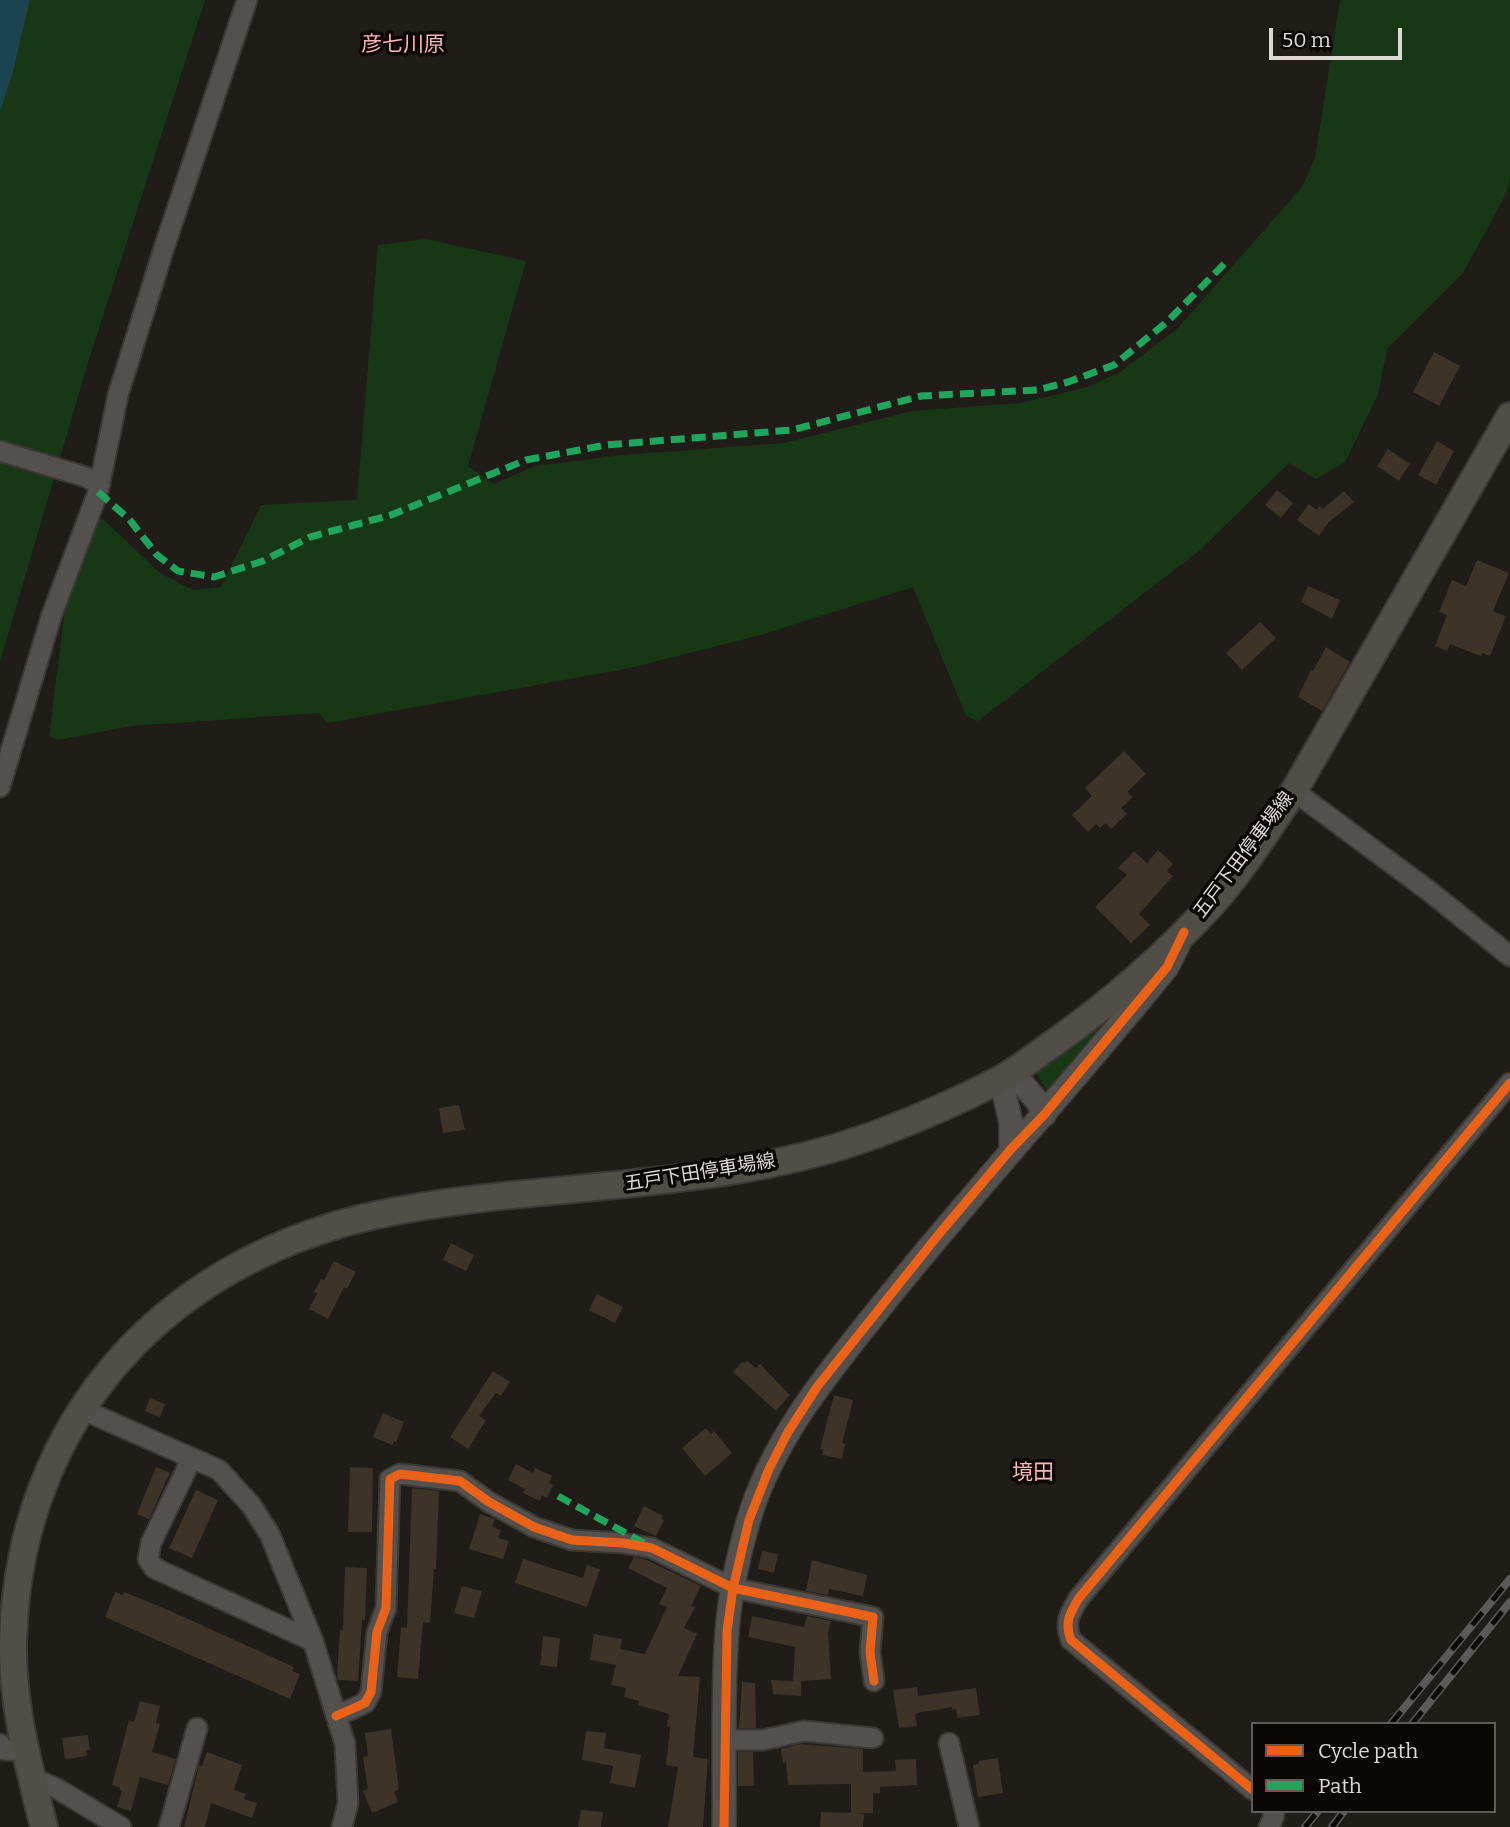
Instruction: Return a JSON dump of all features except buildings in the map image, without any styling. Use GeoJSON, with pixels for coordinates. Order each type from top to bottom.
{"type":"FeatureCollection","features":[{"type":"Feature","properties":{"kind":"main road","name":"五戸下田停車場線"},"geometry":{"type":"LineString","coordinates":[[44,1827],[16,1694],[13,1646],[16,1596],[24,1550],[50,1465],[81,1409],[116,1364],[159,1319],[205,1284],[252,1257],[301,1236],[387,1213],[441,1203],[724,1174],[809,1155],[877,1134],[1006,1076],[1094,1014],[1159,958],[1214,901],[1263,838],[1294,791],[1510,416]]}},
{"type":"Feature","properties":{"kind":"street"},"geometry":{"type":"LineString","coordinates":[[0,787],[164,248],[247,0]]}},
{"type":"Feature","properties":{"kind":"street"},"geometry":{"type":"LineString","coordinates":[[0,451],[93,481]]}},
{"type":"Feature","properties":{"kind":"street"},"geometry":{"type":"LineString","coordinates":[[1294,791],[1429,891],[1510,956]]}},
{"type":"Feature","properties":{"kind":"street"},"geometry":{"type":"LineString","coordinates":[[724,1827],[727,1631],[733,1588],[749,1520],[769,1469],[788,1432],[817,1387],[939,1234],[1011,1149],[1044,1115],[1167,967],[1184,932]]}},
{"type":"Feature","properties":{"kind":"street"},"geometry":{"type":"LineString","coordinates":[[1006,1076],[1038,1102],[1044,1115]]}},
{"type":"Feature","properties":{"kind":"street"},"geometry":{"type":"LineString","coordinates":[[1006,1076],[1011,1149]]}},
{"type":"Feature","properties":{"kind":"street"},"geometry":{"type":"LineString","coordinates":[[1251,1788],[1071,1640],[1067,1618],[1079,1598],[1510,1083]]}},
{"type":"Feature","properties":{"kind":"street"},"geometry":{"type":"LineString","coordinates":[[81,1409],[219,1470],[251,1505],[270,1535],[313,1641],[345,1744],[348,1803],[342,1827]]}},
{"type":"Feature","properties":{"kind":"street"},"geometry":{"type":"LineString","coordinates":[[192,1458],[151,1543],[148,1559],[154,1568],[313,1641]]}},
{"type":"Feature","properties":{"kind":"street"},"geometry":{"type":"LineString","coordinates":[[336,1716],[365,1703],[371,1692],[377,1632],[386,1608],[390,1479],[400,1474],[460,1480],[489,1502],[534,1527],[572,1539],[652,1548],[733,1588],[873,1617],[870,1653],[874,1681]]}},
{"type":"Feature","properties":{"kind":"street"},"geometry":{"type":"LineString","coordinates":[[169,1827],[197,1728]]}},
{"type":"Feature","properties":{"kind":"street"},"geometry":{"type":"LineString","coordinates":[[725,1740],[763,1740],[804,1731],[873,1738]]}},
{"type":"Feature","properties":{"kind":"street"},"geometry":{"type":"LineString","coordinates":[[948,1743],[969,1827]]}},
{"type":"Feature","properties":{"kind":"street"},"geometry":{"type":"LineString","coordinates":[[0,1744],[5,1750],[26,1751]]}},
{"type":"Feature","properties":{"kind":"street"},"geometry":{"type":"LineString","coordinates":[[32,1778],[56,1788],[121,1827]]}},
{"type":"Feature","properties":{"kind":"green space"},"geometry":{"type":"Polygon","coordinates":[[[30,0],[205,0],[90,356],[0,662],[0,112],[13,72],[30,0]]]}},
{"type":"Feature","properties":{"kind":"green space"},"geometry":{"type":"Polygon","coordinates":[[[1340,0],[1510,0],[1510,178],[1506,194],[1463,273],[1387,349],[1378,395],[1345,462],[1316,479],[1289,463],[1199,551],[978,721],[966,716],[913,587],[757,636],[630,668],[327,723],[319,713],[131,726],[58,740],[49,736],[65,608],[96,518],[104,520],[160,573],[193,590],[221,587],[261,505],[357,500],[378,245],[426,239],[526,261],[468,466],[494,484],[535,466],[623,455],[784,443],[912,411],[1021,403],[1087,387],[1120,372],[1178,328],[1302,187],[1315,158],[1340,0]]]}},
{"type":"Feature","properties":{"kind":"green space"},"geometry":{"type":"Polygon","coordinates":[[[1108,1017],[1113,1024],[1055,1091],[1047,1090],[1037,1075],[1037,1067],[1108,1017]]]}},
{"type":"Feature","properties":{"kind":"water"},"geometry":{"type":"Polygon","coordinates":[[[0,0],[30,0],[13,72],[0,112],[0,0]]]}},
{"type":"Feature","properties":{"kind":"railway"},"geometry":{"type":"LineString","coordinates":[[1393,1722],[1510,1579]]}},
{"type":"Feature","properties":{"kind":"railway"},"geometry":{"type":"LineString","coordinates":[[1414,1722],[1510,1602]]}},
{"type":"Feature","properties":{"kind":"railway"},"geometry":{"type":"LineString","coordinates":[[1305,1827],[1316,1813]]}},
{"type":"Feature","properties":{"kind":"railway"},"geometry":{"type":"LineString","coordinates":[[1332,1827],[1342,1813]]}},
{"type":"Feature","properties":{"kind":"marked path"},"geometry":{"type":"LineString","coordinates":[[98,492],[129,519],[157,555],[178,571],[214,577],[263,561],[310,537],[391,515],[526,460],[606,445],[792,430],[921,396],[1037,390],[1068,382],[1114,365],[1167,322],[1229,259]]}},
{"type":"Feature","properties":{"kind":"marked path"},"geometry":{"type":"LineString","coordinates":[[558,1496],[644,1543]]}},
{"type":"Feature","properties":{"kind":"cycle path"},"geometry":{"type":"LineString","coordinates":[[724,1827],[727,1631],[733,1588],[749,1520],[769,1469],[788,1432],[817,1387],[939,1234],[1011,1149],[1044,1115],[1167,967],[1184,932]]}},
{"type":"Feature","properties":{"kind":"cycle path"},"geometry":{"type":"LineString","coordinates":[[1251,1788],[1071,1640],[1068,1628],[1071,1613],[1079,1598],[1510,1083]]}},
{"type":"Feature","properties":{"kind":"cycle path"},"geometry":{"type":"LineString","coordinates":[[336,1716],[365,1703],[371,1692],[377,1632],[386,1608],[390,1479],[400,1474],[460,1481],[489,1502],[534,1527],[572,1540],[652,1548],[733,1588],[873,1617],[870,1652],[874,1681]]}},
{"type":"Feature","properties":{"kind":"district","name":"彦七川原"},"geometry":{"type":"Point","coordinates":[403,45]}},
{"type":"Feature","properties":{"kind":"district","name":"境田"},"geometry":{"type":"Point","coordinates":[1033,1473]}}]}
